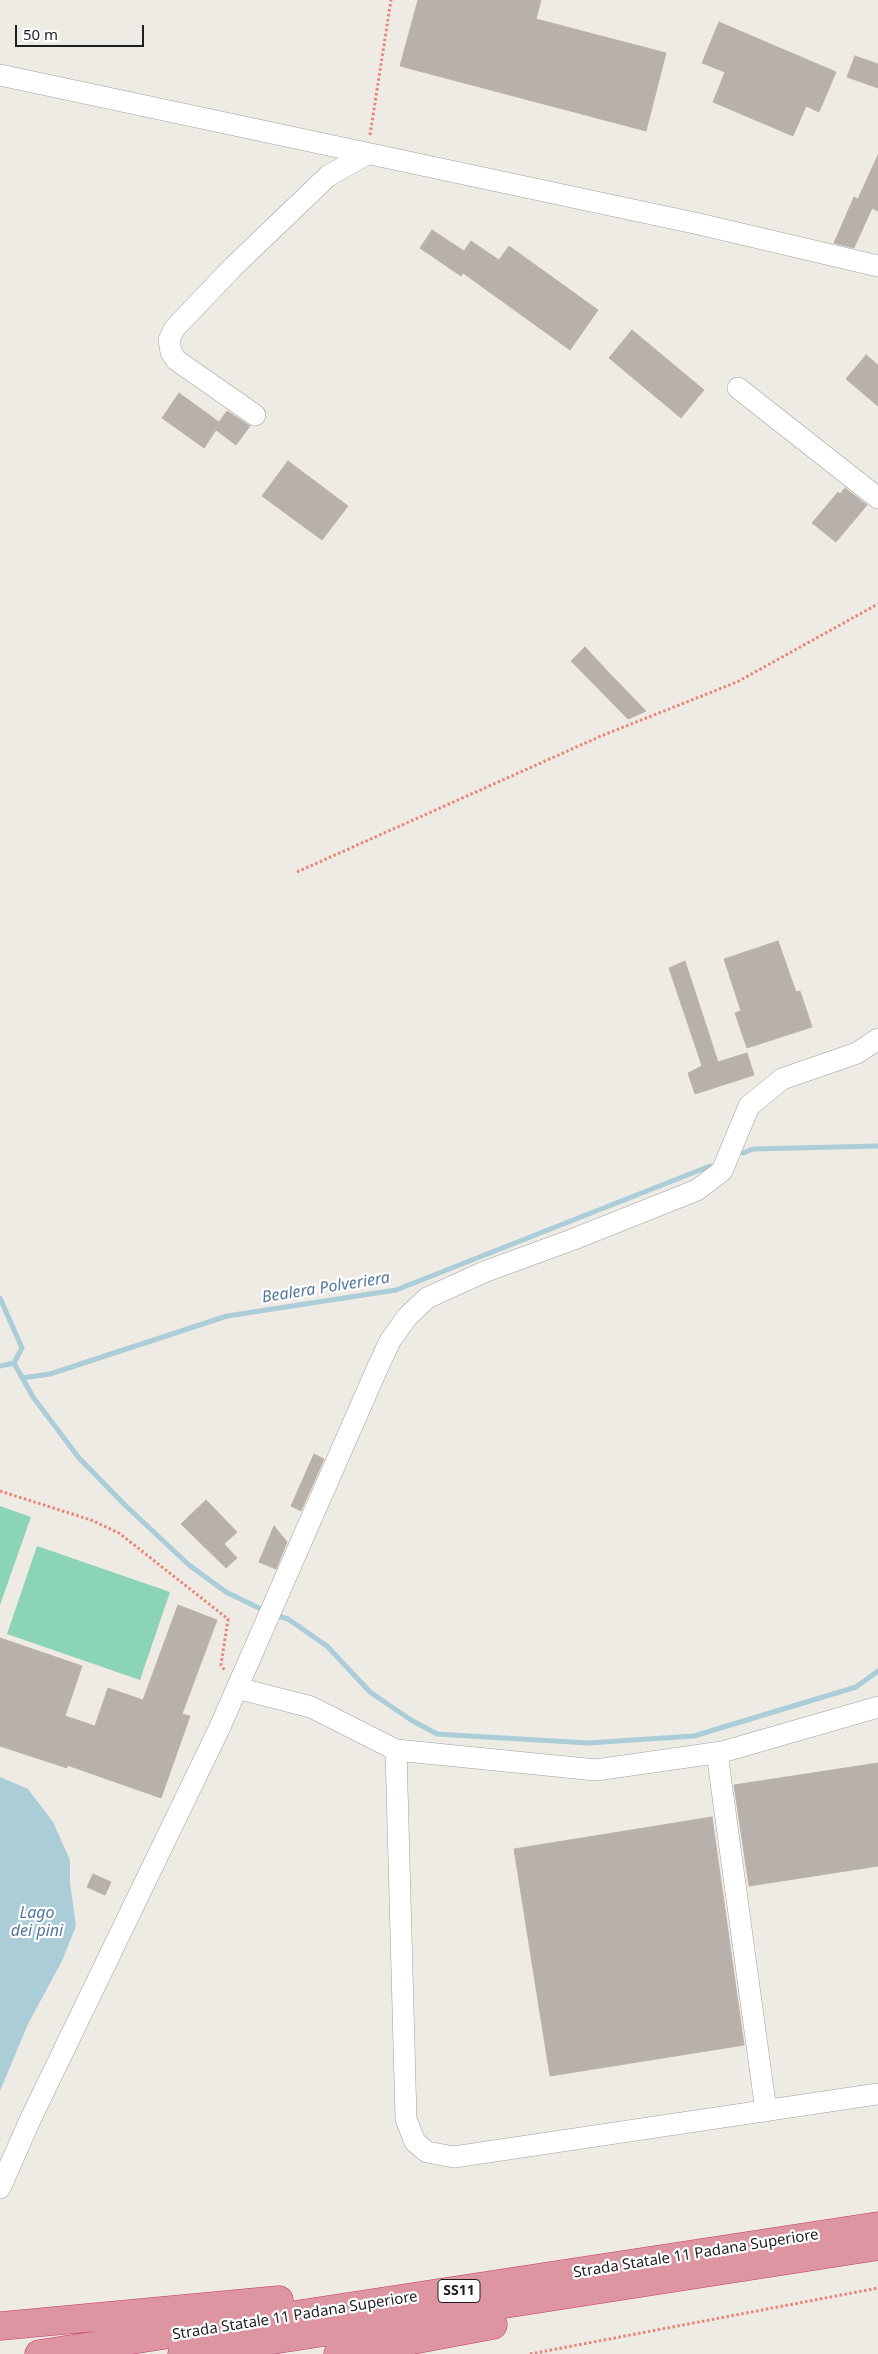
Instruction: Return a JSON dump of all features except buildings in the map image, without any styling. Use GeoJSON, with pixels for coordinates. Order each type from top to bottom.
{"type":"FeatureCollection","features":[{"type":"Feature","properties":{"kind":"highway","name":"Strada Statale 11 Padana Superiore"},"geometry":{"type":"LineString","coordinates":[[182,2354],[702,2264],[878,2226]]}},
{"type":"Feature","properties":{"kind":"highway","name":"Strada Statale 11 Padana Superiore"},"geometry":{"type":"LineString","coordinates":[[39,2354],[702,2264],[878,2246]]}},
{"type":"Feature","properties":{"kind":"highway"},"geometry":{"type":"LineString","coordinates":[[4,2323],[385,2290],[600,2258],[702,2264]]}},
{"type":"Feature","properties":{"kind":"highway"},"geometry":{"type":"LineString","coordinates":[[338,2354],[606,2305],[702,2264]]}},
{"type":"Feature","properties":{"kind":"street"},"geometry":{"type":"LineString","coordinates":[[0,75],[699,224],[878,266]]}},
{"type":"Feature","properties":{"kind":"street"},"geometry":{"type":"LineString","coordinates":[[255,415],[176,360],[171,352],[169,340],[174,328],[279,222],[328,176],[367,154]]}},
{"type":"Feature","properties":{"kind":"street"},"geometry":{"type":"LineString","coordinates":[[738,388],[878,498]]}},
{"type":"Feature","properties":{"kind":"street"},"geometry":{"type":"LineString","coordinates":[[0,2188],[30,2120],[219,1729],[390,1341],[407,1317],[427,1298],[484,1272],[574,1240],[697,1190],[722,1171],[749,1106],[782,1079],[857,1053],[878,1039]]}},
{"type":"Feature","properties":{"kind":"street"},"geometry":{"type":"LineString","coordinates":[[237,1688],[311,1707],[396,1750],[596,1770],[717,1753],[878,1707]]}},
{"type":"Feature","properties":{"kind":"street"},"geometry":{"type":"LineString","coordinates":[[396,1750],[406,2119],[415,2142],[427,2152],[454,2157],[878,2094]]}},
{"type":"Feature","properties":{"kind":"street"},"geometry":{"type":"LineString","coordinates":[[717,1753],[766,2111]]}},
{"type":"Feature","properties":{"kind":"path"},"geometry":{"type":"LineString","coordinates":[[367,154],[391,0]]}},
{"type":"Feature","properties":{"kind":"path"},"geometry":{"type":"LineString","coordinates":[[297,872],[601,736],[737,682],[878,604]]}},
{"type":"Feature","properties":{"kind":"path"},"geometry":{"type":"LineString","coordinates":[[0,1491],[91,1520],[119,1534],[228,1619],[221,1665],[237,1688]]}},
{"type":"Feature","properties":{"kind":"path"},"geometry":{"type":"LineString","coordinates":[[530,2354],[878,2288]]}},
{"type":"Feature","properties":{"kind":"green space"},"geometry":{"type":"Polygon","coordinates":[[[0,1506],[31,1517],[0,1605],[0,1506]]]}},
{"type":"Feature","properties":{"kind":"green space"},"geometry":{"type":"Polygon","coordinates":[[[37,1546],[170,1592],[140,1680],[7,1634],[37,1546]]]}},
{"type":"Feature","properties":{"kind":"water","name":"Lago dei pini"},"geometry":{"type":"Polygon","coordinates":[[[0,1777],[28,1789],[53,1822],[70,1860],[70,1883],[76,1926],[62,1961],[28,2024],[0,2091],[0,1777]]]}},
{"type":"Feature","properties":{"kind":"waterway","name":"Bealera Polveriera"},"geometry":{"type":"LineString","coordinates":[[743,1153],[753,1149],[878,1146]]}},
{"type":"Feature","properties":{"kind":"waterway","name":"Bealera Polveriera"},"geometry":{"type":"LineString","coordinates":[[22,1378],[50,1374],[227,1316],[396,1290],[710,1166]]}},
{"type":"Feature","properties":{"kind":"waterway"},"geometry":{"type":"LineString","coordinates":[[0,1298],[22,1348],[14,1363],[33,1397],[79,1458],[126,1506],[189,1565],[226,1592],[265,1611]]}},
{"type":"Feature","properties":{"kind":"waterway"},"geometry":{"type":"LineString","coordinates":[[0,1366],[14,1363]]}},
{"type":"Feature","properties":{"kind":"waterway"},"geometry":{"type":"LineString","coordinates":[[275,1615],[288,1619],[327,1646],[370,1692],[411,1720],[437,1734],[588,1743],[694,1736],[856,1687],[878,1671]]}}]}
